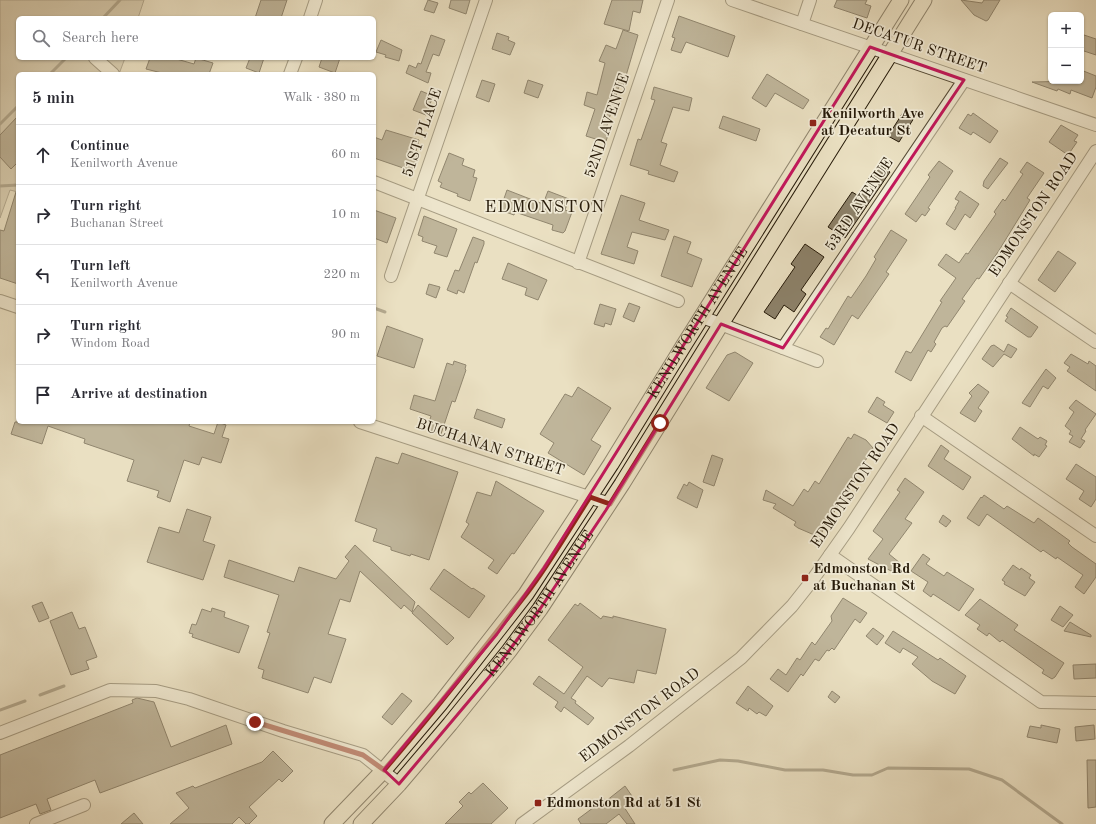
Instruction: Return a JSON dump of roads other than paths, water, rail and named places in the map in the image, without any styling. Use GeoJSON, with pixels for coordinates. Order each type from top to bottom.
{"type":"FeatureCollection","features":[{"type":"Feature","properties":{"kind":"main road","name":"KENILWORTH AVENUE"},"geometry":{"type":"LineString","coordinates":[[332,824],[384,770],[440,704],[497,634],[526,594],[590,497],[870,47],[901,0]]}},
{"type":"Feature","properties":{"kind":"main road","name":"KENILWORTH AVENUE"},"geometry":{"type":"LineString","coordinates":[[361,824],[399,784],[509,651],[540,609],[610,504],[924,0]]}},
{"type":"Feature","properties":{"kind":"street"},"geometry":{"type":"LineString","coordinates":[[311,16],[316,0]]}},
{"type":"Feature","properties":{"kind":"street","name":"51ST PLACE"},"geometry":{"type":"LineString","coordinates":[[391,276],[486,0]]}},
{"type":"Feature","properties":{"kind":"street","name":"52ND AVENUE"},"geometry":{"type":"LineString","coordinates":[[578,263],[668,0]]}},
{"type":"Feature","properties":{"kind":"street","name":"DECATUR STREET"},"geometry":{"type":"LineString","coordinates":[[732,0],[1096,125]]}},
{"type":"Feature","properties":{"kind":"street"},"geometry":{"type":"LineString","coordinates":[[802,24],[810,0]]}},
{"type":"Feature","properties":{"kind":"street"},"geometry":{"type":"LineString","coordinates":[[98,60],[111,72]]}},
{"type":"Feature","properties":{"kind":"street"},"geometry":{"type":"LineString","coordinates":[[291,72],[295,60]]}},
{"type":"Feature","properties":{"kind":"street","name":"53RD AVENUE"},"geometry":{"type":"LineString","coordinates":[[783,348],[964,80]]}},
{"type":"Feature","properties":{"kind":"street","name":"EDMONSTON ROAD"},"geometry":{"type":"LineString","coordinates":[[525,823],[629,746],[741,658],[792,606],[830,555],[1096,151]]}},
{"type":"Feature","properties":{"kind":"street"},"geometry":{"type":"LineString","coordinates":[[376,183],[678,301]]}},
{"type":"Feature","properties":{"kind":"street"},"geometry":{"type":"LineString","coordinates":[[1009,283],[1096,342]]}},
{"type":"Feature","properties":{"kind":"street"},"geometry":{"type":"LineString","coordinates":[[0,301],[16,306]]}},
{"type":"Feature","properties":{"kind":"street"},"geometry":{"type":"LineString","coordinates":[[702,317],[817,361]]}},
{"type":"Feature","properties":{"kind":"street"},"geometry":{"type":"LineString","coordinates":[[921,416],[1096,536]]}},
{"type":"Feature","properties":{"kind":"street","name":"BUCHANAN STREET"},"geometry":{"type":"LineString","coordinates":[[366,424],[610,504]]}},
{"type":"Feature","properties":{"kind":"street"},"geometry":{"type":"LineString","coordinates":[[830,555],[1041,702],[1096,703]]}},
{"type":"Feature","properties":{"kind":"street"},"geometry":{"type":"LineString","coordinates":[[0,733],[110,690],[156,691],[189,699],[276,729],[363,755],[384,770],[399,784]]}},
{"type":"Feature","properties":{"kind":"street"},"geometry":{"type":"LineString","coordinates":[[36,824],[84,804]]}},
{"type":"Feature","properties":{"kind":"waterway"},"geometry":{"type":"LineString","coordinates":[[105,16],[120,0]]}},
{"type":"Feature","properties":{"kind":"waterway"},"geometry":{"type":"LineString","coordinates":[[52,72],[64,60]]}},
{"type":"Feature","properties":{"kind":"waterway"},"geometry":{"type":"LineString","coordinates":[[0,124],[16,108]]}},
{"type":"Feature","properties":{"kind":"waterway"},"geometry":{"type":"LineString","coordinates":[[0,186],[16,185]]}},
{"type":"Feature","properties":{"kind":"waterway"},"geometry":{"type":"LineString","coordinates":[[376,309],[385,312]]}},
{"type":"Feature","properties":{"kind":"waterway"},"geometry":{"type":"LineString","coordinates":[[40,695],[64,686]]}},
{"type":"Feature","properties":{"kind":"waterway"},"geometry":{"type":"LineString","coordinates":[[0,710],[25,701]]}},
{"type":"Feature","properties":{"kind":"waterway"},"geometry":{"type":"LineString","coordinates":[[674,770],[720,760],[738,761],[785,770],[823,770],[853,775],[872,775],[888,768],[969,769],[1002,780],[1062,824]]}},
{"type":"Feature","properties":{"kind":"place","name":"Kenilworth Ave at Decatur St"},"geometry":{"type":"Point","coordinates":[813,123]}},
{"type":"Feature","properties":{"kind":"place","name":"Edmonston Rd at Buchanan St"},"geometry":{"type":"Point","coordinates":[805,578]}},
{"type":"Feature","properties":{"kind":"place","name":"Edmonston Rd at 51 St"},"geometry":{"type":"Point","coordinates":[538,803]}},
{"type":"Feature","properties":{"kind":"district","name":"EDMONSTON"},"geometry":{"type":"Point","coordinates":[545,207]}}]}
